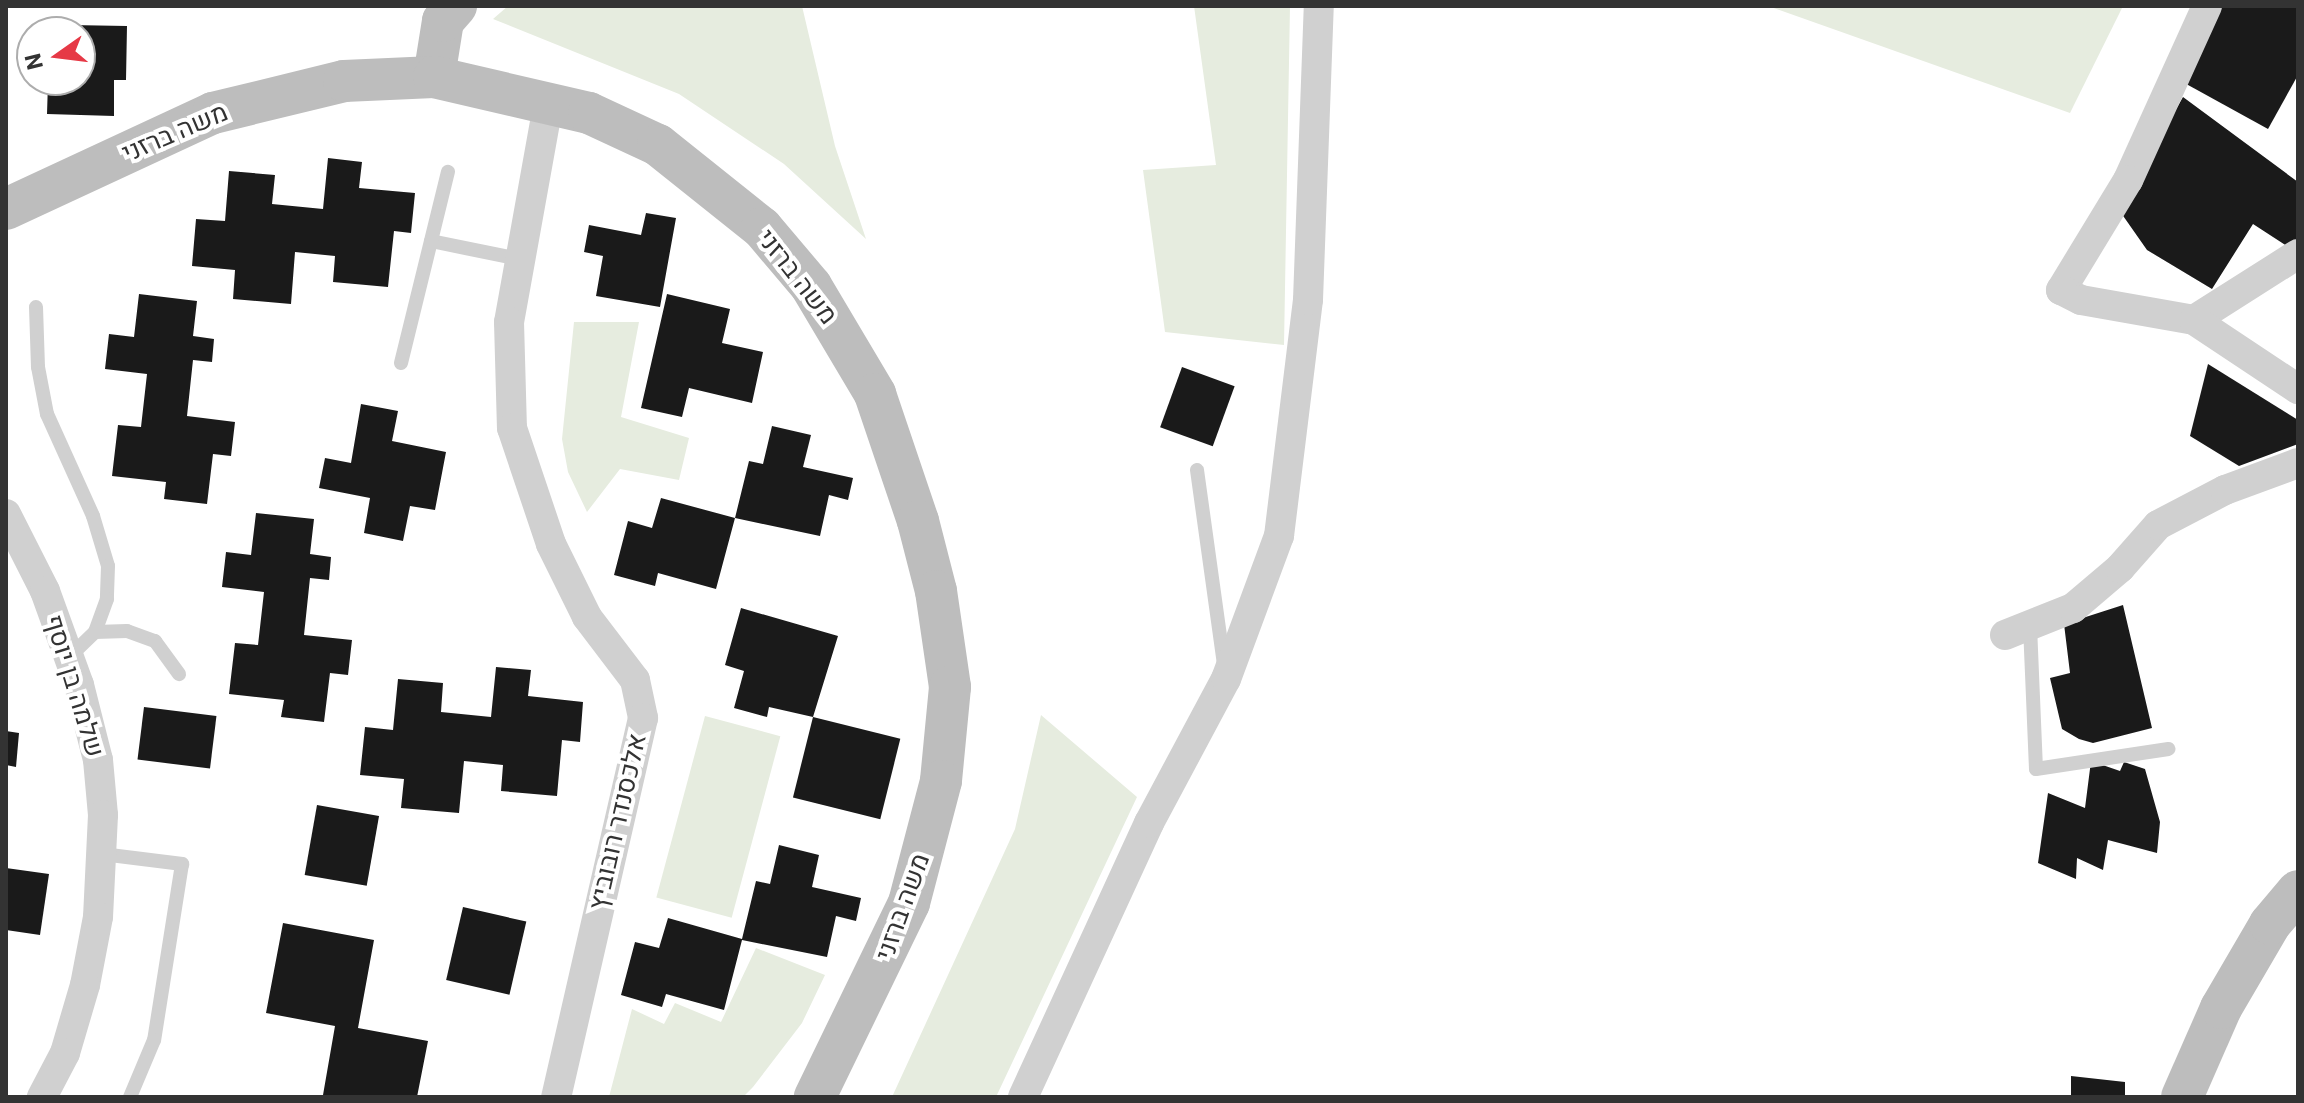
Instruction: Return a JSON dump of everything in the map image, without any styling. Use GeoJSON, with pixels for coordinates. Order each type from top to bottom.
{"type":"FeatureCollection","features":[{"type":"Feature","properties":{"kind":"street"},"geometry":{"type":"LineString","coordinates":[[434,77],[443,21],[456,6]]}},
{"type":"Feature","properties":{"kind":"street"},"geometry":{"type":"LineString","coordinates":[[1023,1097],[1149,823],[1226,679],[1279,536],[1292,453],[1308,300],[1319,6]]}},
{"type":"Feature","properties":{"kind":"street"},"geometry":{"type":"LineString","coordinates":[[2207,6],[2128,180],[2061,290],[2081,300],[2194,320],[2298,389]]}},
{"type":"Feature","properties":{"kind":"street","name":"משה ברזני"},"geometry":{"type":"LineString","coordinates":[[6,209],[213,113],[344,81],[434,77],[549,100],[658,145],[762,228],[811,286],[875,394],[918,521],[936,591],[950,687],[941,781],[909,903],[815,1097]]}},
{"type":"Feature","properties":{"kind":"street","name":"אלכסנדר רובוביץ"},"geometry":{"type":"LineString","coordinates":[[549,100],[519,259],[507,380],[525,479],[587,617],[635,680],[643,718],[556,1097]]}},
{"type":"Feature","properties":{"kind":"street"},"geometry":{"type":"LineString","coordinates":[[2194,320],[2298,254]]}},
{"type":"Feature","properties":{"kind":"street"},"geometry":{"type":"LineString","coordinates":[[2017,631],[2073,608],[2120,568],[2158,525],[2225,490],[2298,463]]}},
{"type":"Feature","properties":{"kind":"street","name":"שלמה בן יוסף"},"geometry":{"type":"LineString","coordinates":[[9,526],[69,657],[98,760],[102,854],[85,985],[65,1053],[42,1097]]}},
{"type":"Feature","properties":{"kind":"street"},"geometry":{"type":"LineString","coordinates":[[2182,1097],[2221,1008],[2270,924],[2298,891]]}},
{"type":"Feature","properties":{"kind":"lane"},"geometry":{"type":"LineString","coordinates":[[401,363],[448,172]]}},
{"type":"Feature","properties":{"kind":"lane"},"geometry":{"type":"LineString","coordinates":[[431,241],[519,259]]}},
{"type":"Feature","properties":{"kind":"lane"},"geometry":{"type":"LineString","coordinates":[[36,307],[38,367],[47,414],[93,516],[108,566],[107,599],[95,632],[69,657]]}},
{"type":"Feature","properties":{"kind":"lane"},"geometry":{"type":"LineString","coordinates":[[1197,470],[1226,679]]}},
{"type":"Feature","properties":{"kind":"lane"},"geometry":{"type":"LineString","coordinates":[[95,632],[127,631],[155,641],[179,674]]}},
{"type":"Feature","properties":{"kind":"lane"},"geometry":{"type":"LineString","coordinates":[[2017,631],[2036,769],[2169,749]]}},
{"type":"Feature","properties":{"kind":"lane"},"geometry":{"type":"LineString","coordinates":[[102,854],[182,864],[154,1040],[130,1097]]}},
{"type":"Feature","properties":{"kind":"shaded area"},"geometry":{"type":"Polygon","coordinates":[[[508,6],[802,6],[835,146],[866,239],[784,164],[679,94],[493,19],[508,6]]]}},
{"type":"Feature","properties":{"kind":"shaded area"},"geometry":{"type":"Polygon","coordinates":[[[1194,6],[1290,6],[1284,345],[1165,332],[1143,170],[1216,165],[1194,6]]]}},
{"type":"Feature","properties":{"kind":"shaded area"},"geometry":{"type":"Polygon","coordinates":[[[1768,6],[2123,6],[2070,113],[1768,6]]]}},
{"type":"Feature","properties":{"kind":"shaded area"},"geometry":{"type":"Polygon","coordinates":[[[574,322],[639,322],[621,417],[689,438],[679,480],[620,469],[587,512],[568,472],[562,439],[574,322]]]}},
{"type":"Feature","properties":{"kind":"shaded area"},"geometry":{"type":"Polygon","coordinates":[[[1041,715],[1137,797],[996,1097],[892,1097],[1015,829],[1041,715]]]}},
{"type":"Feature","properties":{"kind":"shaded area"},"geometry":{"type":"Polygon","coordinates":[[[705,716],[780,736],[732,918],[656,898],[705,716]]]}},
{"type":"Feature","properties":{"kind":"shaded area"},"geometry":{"type":"Polygon","coordinates":[[[756,948],[825,975],[802,1023],[753,1087],[743,1097],[609,1097],[632,1009],[664,1024],[675,1003],[721,1022],[756,948]]]}},
{"type":"Feature","properties":{"kind":"building"},"geometry":{"type":"Polygon","coordinates":[[[2220,6],[2298,6],[2298,75],[2268,129],[2179,80],[2220,6]]]}},
{"type":"Feature","properties":{"kind":"building"},"geometry":{"type":"Polygon","coordinates":[[[96,25],[127,26],[126,80],[114,80],[114,116],[47,114],[48,96],[96,96],[96,25]]]}},
{"type":"Feature","properties":{"kind":"building"},"geometry":{"type":"Polygon","coordinates":[[[2183,97],[2298,182],[2298,244],[2293,250],[2253,224],[2212,289],[2147,250],[2119,210],[2183,97]]]}},
{"type":"Feature","properties":{"kind":"building"},"geometry":{"type":"Polygon","coordinates":[[[328,158],[362,162],[359,188],[415,193],[411,233],[394,231],[388,287],[333,282],[335,256],[295,252],[291,304],[233,299],[235,270],[192,266],[196,219],[225,221],[229,171],[275,175],[272,204],[323,209],[328,158]]]}},
{"type":"Feature","properties":{"kind":"building"},"geometry":{"type":"Polygon","coordinates":[[[646,213],[676,218],[660,307],[596,296],[603,256],[584,252],[589,225],[641,235],[646,213]]]}},
{"type":"Feature","properties":{"kind":"building"},"geometry":{"type":"Polygon","coordinates":[[[139,294],[197,301],[193,336],[214,339],[212,362],[193,360],[187,416],[235,422],[231,456],[213,454],[207,504],[164,499],[166,482],[112,476],[118,425],[141,427],[147,374],[105,369],[109,334],[134,337],[139,294]]]}},
{"type":"Feature","properties":{"kind":"building"},"geometry":{"type":"Polygon","coordinates":[[[667,294],[730,309],[722,343],[763,352],[752,403],[689,388],[682,417],[641,408],[667,294]]]}},
{"type":"Feature","properties":{"kind":"building"},"geometry":{"type":"Polygon","coordinates":[[[2208,364],[2298,420],[2298,444],[2239,466],[2190,436],[2208,364]]]}},
{"type":"Feature","properties":{"kind":"building"},"geometry":{"type":"Polygon","coordinates":[[[1182,367],[1235,386],[1213,446],[1160,427],[1182,367]]]}},
{"type":"Feature","properties":{"kind":"building"},"geometry":{"type":"Polygon","coordinates":[[[361,404],[398,411],[392,441],[446,452],[435,510],[410,506],[403,541],[364,533],[370,498],[319,488],[325,458],[351,463],[361,404]]]}},
{"type":"Feature","properties":{"kind":"building"},"geometry":{"type":"Polygon","coordinates":[[[772,426],[811,435],[803,467],[853,478],[848,500],[829,495],[820,536],[735,518],[749,461],[763,464],[772,426]]]}},
{"type":"Feature","properties":{"kind":"building"},"geometry":{"type":"Polygon","coordinates":[[[661,498],[735,518],[716,589],[658,573],[655,586],[614,575],[628,521],[652,528],[661,498]]]}},
{"type":"Feature","properties":{"kind":"building"},"geometry":{"type":"Polygon","coordinates":[[[256,513],[314,519],[310,554],[331,557],[329,580],[310,578],[304,635],[352,640],[348,675],[330,673],[324,722],[281,717],[284,700],[229,694],[235,643],[258,645],[264,592],[222,587],[226,552],[251,555],[256,513]]]}},
{"type":"Feature","properties":{"kind":"building"},"geometry":{"type":"Polygon","coordinates":[[[2123,605],[2152,728],[2093,743],[2062,729],[2050,678],[2070,673],[2064,624],[2123,605]]]}},
{"type":"Feature","properties":{"kind":"building"},"geometry":{"type":"Polygon","coordinates":[[[741,608],[838,636],[813,717],[769,707],[767,717],[734,708],[744,671],[725,665],[741,608]]]}},
{"type":"Feature","properties":{"kind":"building"},"geometry":{"type":"Polygon","coordinates":[[[496,667],[531,670],[528,696],[583,702],[580,742],[562,740],[557,796],[501,791],[503,765],[464,761],[459,813],[401,808],[404,779],[360,775],[365,727],[393,730],[398,679],[443,683],[441,712],[491,717],[496,667]]]}},
{"type":"Feature","properties":{"kind":"building"},"geometry":{"type":"Polygon","coordinates":[[[144,707],[216,716],[210,769],[138,760],[144,707]]]}},
{"type":"Feature","properties":{"kind":"building"},"geometry":{"type":"Polygon","coordinates":[[[813,717],[900,739],[880,819],[793,798],[813,717]]]}},
{"type":"Feature","properties":{"kind":"building"},"geometry":{"type":"Polygon","coordinates":[[[6,731],[19,733],[16,767],[6,765],[6,731]]]}},
{"type":"Feature","properties":{"kind":"building"},"geometry":{"type":"Polygon","coordinates":[[[2091,761],[2120,771],[2124,762],[2145,769],[2160,822],[2157,853],[2108,840],[2103,870],[2077,858],[2076,879],[2038,863],[2048,793],[2085,808],[2091,761]]]}},
{"type":"Feature","properties":{"kind":"building"},"geometry":{"type":"Polygon","coordinates":[[[317,805],[379,816],[367,886],[305,875],[317,805]]]}},
{"type":"Feature","properties":{"kind":"building"},"geometry":{"type":"Polygon","coordinates":[[[779,845],[819,855],[812,887],[861,898],[856,921],[836,916],[827,957],[742,940],[724,1010],[666,994],[662,1007],[621,995],[635,942],[659,948],[668,918],[742,939],[756,881],[770,884],[779,845]]]}},
{"type":"Feature","properties":{"kind":"building"},"geometry":{"type":"Polygon","coordinates":[[[6,868],[49,874],[40,935],[6,930],[6,868]]]}},
{"type":"Feature","properties":{"kind":"building"},"geometry":{"type":"Polygon","coordinates":[[[463,907],[526,922],[509,995],[446,980],[463,907]]]}},
{"type":"Feature","properties":{"kind":"building"},"geometry":{"type":"Polygon","coordinates":[[[283,923],[374,940],[358,1028],[428,1041],[417,1097],[323,1095],[335,1026],[266,1013],[283,923]]]}},
{"type":"Feature","properties":{"kind":"building"},"geometry":{"type":"Polygon","coordinates":[[[2071,1076],[2125,1082],[2125,1097],[2071,1097],[2071,1076]]]}}]}
